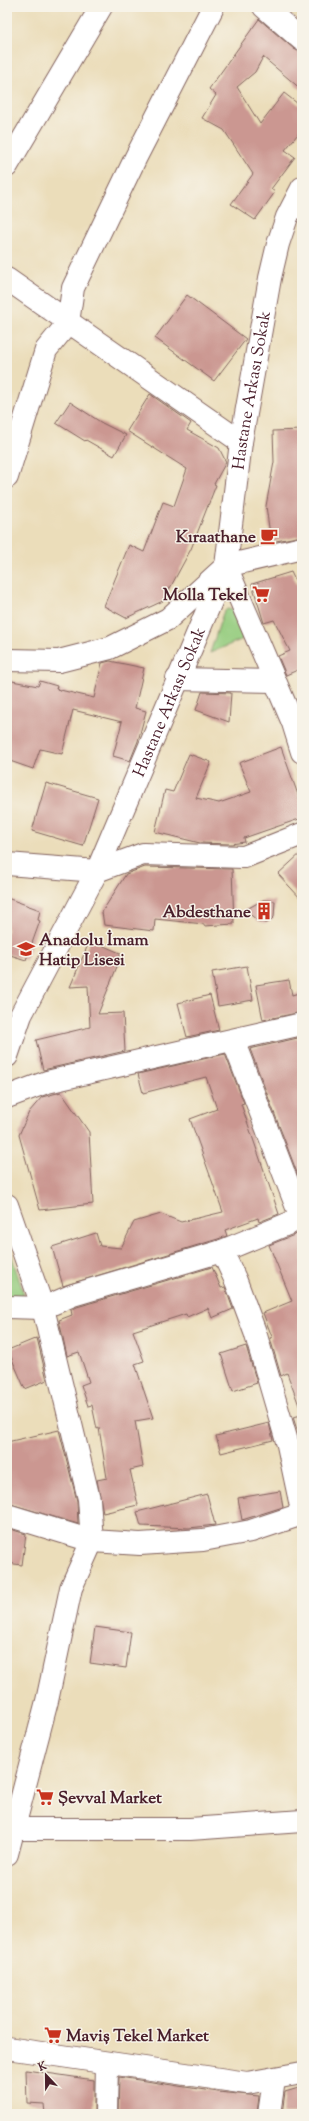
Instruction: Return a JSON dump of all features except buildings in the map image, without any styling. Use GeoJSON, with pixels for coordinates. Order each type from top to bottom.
{"type":"FeatureCollection","features":[{"type":"Feature","properties":{"kind":"street"},"geometry":{"type":"LineString","coordinates":[[7,166],[101,7]]}},
{"type":"Feature","properties":{"kind":"street"},"geometry":{"type":"LineString","coordinates":[[7,477],[46,350],[68,323],[73,288],[136,157],[213,7]]}},
{"type":"Feature","properties":{"kind":"street"},"geometry":{"type":"LineString","coordinates":[[264,7],[302,40]]}},
{"type":"Feature","properties":{"kind":"street","name":"Hastane Arkası Sokak"},"geometry":{"type":"LineString","coordinates":[[7,1056],[21,1015],[97,871],[226,566],[242,442],[261,327],[278,244],[287,217],[302,188]]}},
{"type":"Feature","properties":{"kind":"street"},"geometry":{"type":"LineString","coordinates":[[7,279],[68,323],[242,442]]}},
{"type":"Feature","properties":{"kind":"street"},"geometry":{"type":"LineString","coordinates":[[7,660],[59,661],[110,648],[168,619],[226,566],[302,548]]}},
{"type":"Feature","properties":{"kind":"street"},"geometry":{"type":"LineString","coordinates":[[226,566],[293,724],[302,752]]}},
{"type":"Feature","properties":{"kind":"street"},"geometry":{"type":"LineString","coordinates":[[177,679],[274,681]]}},
{"type":"Feature","properties":{"kind":"street"},"geometry":{"type":"LineString","coordinates":[[7,864],[97,871],[143,854],[244,857],[302,834]]}},
{"type":"Feature","properties":{"kind":"street"},"geometry":{"type":"LineString","coordinates":[[7,1096],[47,1082],[302,1024]]}},
{"type":"Feature","properties":{"kind":"street"},"geometry":{"type":"LineString","coordinates":[[7,1307],[43,1308],[73,1295],[222,1252],[301,1218],[233,1040]]}},
{"type":"Feature","properties":{"kind":"street"},"geometry":{"type":"LineString","coordinates":[[7,1205],[43,1308],[89,1499],[92,1541],[71,1588],[47,1701],[9,1830],[7,1854]]}},
{"type":"Feature","properties":{"kind":"street"},"geometry":{"type":"LineString","coordinates":[[7,1515],[92,1541],[140,1544],[203,1540],[251,1531],[302,1513],[288,1445],[255,1332],[236,1282],[222,1252]]}},
{"type":"Feature","properties":{"kind":"street"},"geometry":{"type":"LineString","coordinates":[[9,1830],[190,1829],[302,1821]]}},
{"type":"Feature","properties":{"kind":"street"},"geometry":{"type":"LineString","coordinates":[[7,2048],[107,2064],[248,2083],[274,2080],[302,2073]]}},
{"type":"Feature","properties":{"kind":"street"},"geometry":{"type":"LineString","coordinates":[[106,2114],[107,2064]]}},
{"type":"Feature","properties":{"kind":"street"},"geometry":{"type":"LineString","coordinates":[[269,2114],[274,2080]]}},
{"type":"Feature","properties":{"kind":"green space"},"geometry":{"type":"Polygon","coordinates":[[[227,609],[233,610],[243,639],[210,653],[223,613],[227,609]]]}},
{"type":"Feature","properties":{"kind":"green space"},"geometry":{"type":"Polygon","coordinates":[[[7,1241],[24,1295],[19,1299],[7,1298],[7,1241]]]}},
{"type":"Feature","properties":{"kind":"place","name":"Kıraathane"},"geometry":{"type":"Point","coordinates":[269,536]}},
{"type":"Feature","properties":{"kind":"place","name":"Molla Tekel"},"geometry":{"type":"Point","coordinates":[261,594]}},
{"type":"Feature","properties":{"kind":"place","name":"Abdesthane"},"geometry":{"type":"Point","coordinates":[264,911]}},
{"type":"Feature","properties":{"kind":"place","name":"Anadolu İmam Hatip Lisesi"},"geometry":{"type":"Point","coordinates":[26,949]}},
{"type":"Feature","properties":{"kind":"place","name":"Şevval Market"},"geometry":{"type":"Point","coordinates":[45,1797]}},
{"type":"Feature","properties":{"kind":"place","name":"Maviş Tekel Market"},"geometry":{"type":"Point","coordinates":[53,2035]}}]}
